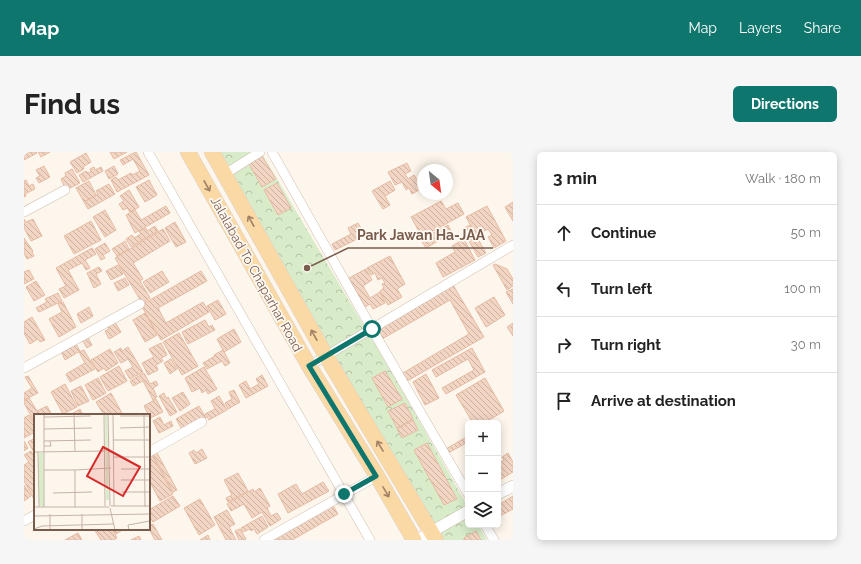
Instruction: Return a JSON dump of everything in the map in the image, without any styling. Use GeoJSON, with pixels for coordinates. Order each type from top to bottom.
{"type":"FeatureCollection","features":[{"type":"Feature","properties":{"kind":"main road","name":"Jalalabad To Chaparhar Road"},"geometry":{"type":"LineString","coordinates":[[188,152],[309,366],[414,540]]}},
{"type":"Feature","properties":{"kind":"main road","name":"Jalalabad To Chaparhar Road"},"geometry":{"type":"LineString","coordinates":[[212,152],[326,356],[434,536]]}},
{"type":"Feature","properties":{"kind":"street"},"geometry":{"type":"LineString","coordinates":[[148,152],[370,540]]}},
{"type":"Feature","properties":{"kind":"street"},"geometry":{"type":"LineString","coordinates":[[225,174],[260,152]]}},
{"type":"Feature","properties":{"kind":"street"},"geometry":{"type":"LineString","coordinates":[[272,152],[372,329],[467,492]]}},
{"type":"Feature","properties":{"kind":"street"},"geometry":{"type":"LineString","coordinates":[[24,212],[65,190]]}},
{"type":"Feature","properties":{"kind":"street"},"geometry":{"type":"LineString","coordinates":[[309,366],[513,245]]}},
{"type":"Feature","properties":{"kind":"street"},"geometry":{"type":"LineString","coordinates":[[24,368],[140,304]]}},
{"type":"Feature","properties":{"kind":"street"},"geometry":{"type":"LineString","coordinates":[[150,451],[202,422]]}},
{"type":"Feature","properties":{"kind":"street"},"geometry":{"type":"LineString","coordinates":[[264,540],[376,476]]}},
{"type":"Feature","properties":{"kind":"street"},"geometry":{"type":"LineString","coordinates":[[501,492],[513,486]]}},
{"type":"Feature","properties":{"kind":"street"},"geometry":{"type":"LineString","coordinates":[[417,540],[434,536],[465,513]]}},
{"type":"Feature","properties":{"kind":"street"},"geometry":{"type":"LineString","coordinates":[[24,521],[34,516]]}},
{"type":"Feature","properties":{"kind":"street"},"geometry":{"type":"LineString","coordinates":[[487,528],[494,540]]}},
{"type":"Feature","properties":{"kind":"green space"},"geometry":{"type":"Polygon","coordinates":[[[219,152],[261,152],[399,385],[465,502],[465,528],[480,528],[487,540],[440,540],[219,152]]]}},
{"type":"Feature","properties":{"kind":"building"},"geometry":{"type":"Polygon","coordinates":[[[24,152],[36,152],[37,153],[24,160],[24,152]]]}},
{"type":"Feature","properties":{"kind":"building"},"geometry":{"type":"Polygon","coordinates":[[[38,152],[50,152],[41,157],[38,152]]]}},
{"type":"Feature","properties":{"kind":"building"},"geometry":{"type":"Polygon","coordinates":[[[110,152],[127,152],[114,159],[110,152]]]}},
{"type":"Feature","properties":{"kind":"building"},"geometry":{"type":"Polygon","coordinates":[[[136,152],[149,175],[117,192],[111,180],[116,177],[118,180],[131,173],[132,175],[140,171],[133,159],[123,165],[120,160],[136,152]]]}},
{"type":"Feature","properties":{"kind":"building"},"geometry":{"type":"Polygon","coordinates":[[[86,153],[91,162],[77,173],[70,162],[86,153]]]}},
{"type":"Feature","properties":{"kind":"building"},"geometry":{"type":"Polygon","coordinates":[[[262,156],[276,179],[262,187],[249,164],[262,156]]]}},
{"type":"Feature","properties":{"kind":"building"},"geometry":{"type":"Polygon","coordinates":[[[407,163],[411,171],[405,174],[408,179],[414,175],[417,180],[417,191],[412,194],[409,188],[406,190],[402,182],[395,185],[388,172],[407,163]]]}},
{"type":"Feature","properties":{"kind":"building"},"geometry":{"type":"Polygon","coordinates":[[[44,166],[50,177],[39,183],[36,178],[40,176],[36,170],[44,166]]]}},
{"type":"Feature","properties":{"kind":"building"},"geometry":{"type":"Polygon","coordinates":[[[114,166],[118,174],[109,179],[105,171],[114,166]]]}},
{"type":"Feature","properties":{"kind":"building"},"geometry":{"type":"Polygon","coordinates":[[[94,167],[95,170],[101,167],[103,171],[83,182],[79,175],[86,171],[88,173],[91,172],[90,169],[94,167]]]}},
{"type":"Feature","properties":{"kind":"building"},"geometry":{"type":"Polygon","coordinates":[[[72,169],[80,183],[66,190],[61,179],[66,176],[65,173],[72,169]]]}},
{"type":"Feature","properties":{"kind":"building"},"geometry":{"type":"Polygon","coordinates":[[[26,180],[29,186],[33,184],[35,189],[25,194],[26,196],[24,197],[24,181],[26,180]]]}},
{"type":"Feature","properties":{"kind":"building"},"geometry":{"type":"Polygon","coordinates":[[[149,180],[157,195],[145,202],[136,187],[149,180]]]}},
{"type":"Feature","properties":{"kind":"building"},"geometry":{"type":"Polygon","coordinates":[[[89,181],[96,195],[84,202],[76,188],[89,181]]]}},
{"type":"Feature","properties":{"kind":"building"},"geometry":{"type":"Polygon","coordinates":[[[390,181],[395,190],[385,196],[390,205],[383,209],[372,191],[390,181]]]}},
{"type":"Feature","properties":{"kind":"building"},"geometry":{"type":"Polygon","coordinates":[[[277,183],[291,208],[278,215],[264,190],[277,183]]]}},
{"type":"Feature","properties":{"kind":"building"},"geometry":{"type":"Polygon","coordinates":[[[109,184],[115,194],[88,209],[84,202],[98,194],[96,191],[109,184]]]}},
{"type":"Feature","properties":{"kind":"building"},"geometry":{"type":"Polygon","coordinates":[[[129,190],[139,207],[130,212],[127,208],[123,210],[119,204],[124,201],[120,196],[129,190]]]}},
{"type":"Feature","properties":{"kind":"building"},"geometry":{"type":"Polygon","coordinates":[[[441,201],[446,209],[458,203],[464,214],[422,237],[411,217],[441,201]]]}},
{"type":"Feature","properties":{"kind":"building"},"geometry":{"type":"Polygon","coordinates":[[[513,202],[513,221],[505,207],[513,202]]]}},
{"type":"Feature","properties":{"kind":"building"},"geometry":{"type":"Polygon","coordinates":[[[166,206],[170,213],[135,233],[126,215],[135,210],[141,220],[166,206]]]}},
{"type":"Feature","properties":{"kind":"building"},"geometry":{"type":"Polygon","coordinates":[[[487,206],[506,241],[494,248],[488,237],[492,235],[488,229],[476,235],[466,217],[487,206]]]}},
{"type":"Feature","properties":{"kind":"building"},"geometry":{"type":"Polygon","coordinates":[[[105,210],[116,230],[105,237],[93,217],[105,210]]]}},
{"type":"Feature","properties":{"kind":"building"},"geometry":{"type":"Polygon","coordinates":[[[24,219],[26,222],[33,219],[42,236],[31,241],[24,228],[24,219]]]}},
{"type":"Feature","properties":{"kind":"building"},"geometry":{"type":"Polygon","coordinates":[[[91,221],[101,240],[74,254],[64,236],[91,221]]]}},
{"type":"Feature","properties":{"kind":"building"},"geometry":{"type":"Polygon","coordinates":[[[175,222],[186,242],[176,247],[165,228],[175,222]]]}},
{"type":"Feature","properties":{"kind":"building"},"geometry":{"type":"Polygon","coordinates":[[[358,223],[365,235],[335,250],[332,244],[351,234],[348,228],[358,223]]]}},
{"type":"Feature","properties":{"kind":"building"},"geometry":{"type":"Polygon","coordinates":[[[448,225],[452,233],[426,248],[421,240],[448,225]]]}},
{"type":"Feature","properties":{"kind":"building"},"geometry":{"type":"Polygon","coordinates":[[[470,225],[486,253],[478,257],[462,229],[470,225]]]}},
{"type":"Feature","properties":{"kind":"building"},"geometry":{"type":"Polygon","coordinates":[[[155,226],[158,231],[131,247],[126,239],[132,235],[134,238],[141,234],[139,231],[146,228],[147,231],[155,226]]]}},
{"type":"Feature","properties":{"kind":"building"},"geometry":{"type":"Polygon","coordinates":[[[163,229],[170,241],[133,263],[143,279],[140,281],[150,298],[142,303],[115,258],[163,229]]]}},
{"type":"Feature","properties":{"kind":"building"},"geometry":{"type":"Polygon","coordinates":[[[24,238],[33,251],[34,256],[27,259],[24,253],[24,238]]]}},
{"type":"Feature","properties":{"kind":"building"},"geometry":{"type":"Polygon","coordinates":[[[464,239],[475,260],[443,277],[436,263],[455,252],[452,246],[464,239]]]}},
{"type":"Feature","properties":{"kind":"building"},"geometry":{"type":"Polygon","coordinates":[[[125,241],[129,249],[117,256],[112,249],[125,241]]]}},
{"type":"Feature","properties":{"kind":"building"},"geometry":{"type":"Polygon","coordinates":[[[105,243],[110,251],[103,255],[105,258],[101,260],[95,249],[105,243]]]}},
{"type":"Feature","properties":{"kind":"building"},"geometry":{"type":"Polygon","coordinates":[[[92,248],[96,254],[85,260],[90,268],[86,270],[82,263],[68,270],[79,290],[64,298],[59,289],[66,286],[56,268],[92,248]]]}},
{"type":"Feature","properties":{"kind":"building"},"geometry":{"type":"Polygon","coordinates":[[[390,256],[405,284],[397,289],[402,297],[388,305],[380,291],[384,288],[382,284],[385,283],[382,278],[378,280],[375,273],[371,275],[367,268],[390,256]]]}},
{"type":"Feature","properties":{"kind":"building"},"geometry":{"type":"Polygon","coordinates":[[[495,264],[507,269],[513,279],[513,286],[507,290],[493,265],[495,264]]]}},
{"type":"Feature","properties":{"kind":"building"},"geometry":{"type":"Polygon","coordinates":[[[118,265],[123,274],[111,280],[106,271],[118,265]]]}},
{"type":"Feature","properties":{"kind":"building"},"geometry":{"type":"Polygon","coordinates":[[[99,267],[102,271],[96,274],[101,284],[94,288],[87,273],[99,267]]]}},
{"type":"Feature","properties":{"kind":"building"},"geometry":{"type":"Polygon","coordinates":[[[366,269],[372,280],[363,286],[370,298],[380,292],[385,303],[373,309],[370,304],[365,307],[349,278],[366,269]]]}},
{"type":"Feature","properties":{"kind":"building"},"geometry":{"type":"Polygon","coordinates":[[[29,270],[34,279],[24,284],[24,272],[29,270]]]}},
{"type":"Feature","properties":{"kind":"building"},"geometry":{"type":"Polygon","coordinates":[[[162,271],[169,282],[150,293],[143,282],[162,271]]]}},
{"type":"Feature","properties":{"kind":"building"},"geometry":{"type":"Polygon","coordinates":[[[201,271],[207,281],[158,308],[166,323],[203,302],[209,312],[161,340],[141,305],[201,271]]]}},
{"type":"Feature","properties":{"kind":"building"},"geometry":{"type":"Polygon","coordinates":[[[125,278],[129,285],[118,291],[114,283],[125,278]]]}},
{"type":"Feature","properties":{"kind":"building"},"geometry":{"type":"Polygon","coordinates":[[[36,281],[45,295],[34,301],[26,287],[36,281]]]}},
{"type":"Feature","properties":{"kind":"building"},"geometry":{"type":"Polygon","coordinates":[[[453,285],[484,337],[407,381],[403,373],[469,334],[450,300],[382,339],[377,330],[453,285]]]}},
{"type":"Feature","properties":{"kind":"building"},"geometry":{"type":"Polygon","coordinates":[[[513,289],[513,304],[506,292],[513,289]]]}},
{"type":"Feature","properties":{"kind":"building"},"geometry":{"type":"Polygon","coordinates":[[[58,293],[62,301],[39,312],[36,308],[47,302],[45,299],[58,293]]]}},
{"type":"Feature","properties":{"kind":"building"},"geometry":{"type":"Polygon","coordinates":[[[494,297],[505,315],[486,327],[475,308],[494,297]]]}},
{"type":"Feature","properties":{"kind":"building"},"geometry":{"type":"Polygon","coordinates":[[[218,300],[226,314],[215,320],[207,306],[218,300]]]}},
{"type":"Feature","properties":{"kind":"building"},"geometry":{"type":"Polygon","coordinates":[[[63,302],[76,327],[59,337],[49,319],[62,312],[58,304],[63,302]]]}},
{"type":"Feature","properties":{"kind":"building"},"geometry":{"type":"Polygon","coordinates":[[[89,307],[93,316],[81,323],[77,314],[89,307]]]}},
{"type":"Feature","properties":{"kind":"building"},"geometry":{"type":"Polygon","coordinates":[[[145,313],[157,335],[145,342],[133,320],[145,313]]]}},
{"type":"Feature","properties":{"kind":"building"},"geometry":{"type":"Polygon","coordinates":[[[32,317],[45,340],[40,342],[38,339],[30,344],[24,333],[24,322],[32,317]]]}},
{"type":"Feature","properties":{"kind":"building"},"geometry":{"type":"Polygon","coordinates":[[[113,319],[121,332],[109,339],[105,331],[109,329],[106,323],[113,319]]]}},
{"type":"Feature","properties":{"kind":"building"},"geometry":{"type":"Polygon","coordinates":[[[205,320],[209,327],[212,325],[215,330],[188,344],[182,332],[205,320]]]}},
{"type":"Feature","properties":{"kind":"building"},"geometry":{"type":"Polygon","coordinates":[[[513,323],[513,336],[507,327],[513,323]]]}},
{"type":"Feature","properties":{"kind":"building"},"geometry":{"type":"Polygon","coordinates":[[[234,329],[241,342],[224,352],[217,339],[234,329]]]}},
{"type":"Feature","properties":{"kind":"building"},"geometry":{"type":"Polygon","coordinates":[[[179,333],[198,366],[182,375],[163,342],[179,333]]]}},
{"type":"Feature","properties":{"kind":"building"},"geometry":{"type":"Polygon","coordinates":[[[86,334],[92,345],[87,348],[83,341],[81,342],[79,338],[86,334]]]}},
{"type":"Feature","properties":{"kind":"building"},"geometry":{"type":"Polygon","coordinates":[[[74,341],[80,351],[65,360],[60,349],[74,341]]]}},
{"type":"Feature","properties":{"kind":"building"},"geometry":{"type":"Polygon","coordinates":[[[161,343],[167,355],[161,358],[163,361],[156,365],[158,370],[148,375],[142,363],[154,357],[149,349],[161,343]]]}},
{"type":"Feature","properties":{"kind":"building"},"geometry":{"type":"Polygon","coordinates":[[[128,347],[143,372],[130,379],[125,371],[133,367],[128,359],[121,363],[114,352],[121,348],[122,351],[128,347]]]}},
{"type":"Feature","properties":{"kind":"building"},"geometry":{"type":"Polygon","coordinates":[[[472,348],[485,372],[446,394],[442,388],[474,370],[468,359],[436,377],[432,370],[472,348]]]}},
{"type":"Feature","properties":{"kind":"building"},"geometry":{"type":"Polygon","coordinates":[[[110,349],[118,363],[106,371],[104,368],[98,372],[91,360],[110,349]]]}},
{"type":"Feature","properties":{"kind":"building"},"geometry":{"type":"Polygon","coordinates":[[[84,350],[95,369],[70,382],[66,374],[85,363],[79,352],[84,350]]]}},
{"type":"Feature","properties":{"kind":"building"},"geometry":{"type":"Polygon","coordinates":[[[223,350],[230,363],[225,366],[222,361],[207,369],[203,363],[223,350]]]}},
{"type":"Feature","properties":{"kind":"building"},"geometry":{"type":"Polygon","coordinates":[[[171,359],[177,369],[170,374],[164,363],[171,359]]]}},
{"type":"Feature","properties":{"kind":"building"},"geometry":{"type":"Polygon","coordinates":[[[119,366],[127,381],[108,391],[100,377],[119,366]]]}},
{"type":"Feature","properties":{"kind":"building"},"geometry":{"type":"Polygon","coordinates":[[[204,367],[217,389],[208,394],[206,390],[202,393],[200,388],[192,392],[185,378],[204,367]]]}},
{"type":"Feature","properties":{"kind":"building"},"geometry":{"type":"Polygon","coordinates":[[[385,371],[402,399],[388,407],[372,378],[385,371]]]}},
{"type":"Feature","properties":{"kind":"building"},"geometry":{"type":"Polygon","coordinates":[[[144,373],[150,384],[156,381],[158,385],[153,388],[157,397],[153,400],[143,381],[133,386],[130,381],[144,373]]]}},
{"type":"Feature","properties":{"kind":"building"},"geometry":{"type":"Polygon","coordinates":[[[426,374],[439,398],[425,405],[413,382],[426,374]]]}},
{"type":"Feature","properties":{"kind":"building"},"geometry":{"type":"Polygon","coordinates":[[[262,375],[268,386],[246,398],[239,385],[246,381],[250,389],[259,384],[256,379],[262,375]]]}},
{"type":"Feature","properties":{"kind":"building"},"geometry":{"type":"Polygon","coordinates":[[[28,376],[38,393],[24,400],[24,393],[32,388],[25,377],[28,376]]]}},
{"type":"Feature","properties":{"kind":"building"},"geometry":{"type":"Polygon","coordinates":[[[98,378],[106,393],[93,400],[85,385],[98,378]]]}},
{"type":"Feature","properties":{"kind":"building"},"geometry":{"type":"Polygon","coordinates":[[[485,378],[504,411],[489,420],[471,420],[456,395],[485,378]]]}},
{"type":"Feature","properties":{"kind":"building"},"geometry":{"type":"Polygon","coordinates":[[[65,384],[77,407],[63,414],[51,392],[65,384]]]}},
{"type":"Feature","properties":{"kind":"building"},"geometry":{"type":"Polygon","coordinates":[[[81,386],[89,401],[78,406],[71,391],[81,386]]]}},
{"type":"Feature","properties":{"kind":"building"},"geometry":{"type":"Polygon","coordinates":[[[234,390],[240,402],[228,409],[225,403],[232,399],[229,392],[234,390]]]}},
{"type":"Feature","properties":{"kind":"building"},"geometry":{"type":"Polygon","coordinates":[[[183,392],[190,404],[180,411],[172,398],[183,392]]]}},
{"type":"Feature","properties":{"kind":"building"},"geometry":{"type":"Polygon","coordinates":[[[111,393],[122,414],[103,414],[96,402],[111,393]]]}},
{"type":"Feature","properties":{"kind":"building"},"geometry":{"type":"Polygon","coordinates":[[[164,393],[177,412],[170,416],[159,396],[164,393]]]}},
{"type":"Feature","properties":{"kind":"building"},"geometry":{"type":"Polygon","coordinates":[[[219,396],[227,410],[209,420],[205,414],[215,409],[211,401],[219,396]]]}},
{"type":"Feature","properties":{"kind":"building"},"geometry":{"type":"Polygon","coordinates":[[[29,398],[37,411],[47,406],[51,414],[34,414],[34,421],[24,401],[29,398]]]}},
{"type":"Feature","properties":{"kind":"building"},"geometry":{"type":"Polygon","coordinates":[[[156,399],[163,412],[150,418],[150,414],[148,414],[144,406],[156,399]]]}},
{"type":"Feature","properties":{"kind":"building"},"geometry":{"type":"Polygon","coordinates":[[[405,403],[413,419],[397,428],[388,411],[405,403]]]}},
{"type":"Feature","properties":{"kind":"building"},"geometry":{"type":"Polygon","coordinates":[[[199,406],[206,418],[183,431],[176,419],[199,406]]]}},
{"type":"Feature","properties":{"kind":"building"},"geometry":{"type":"Polygon","coordinates":[[[80,409],[82,414],[72,414],[80,409]]]}},
{"type":"Feature","properties":{"kind":"building"},"geometry":{"type":"Polygon","coordinates":[[[29,415],[34,423],[34,433],[24,438],[24,418],[29,415]]]}},
{"type":"Feature","properties":{"kind":"building"},"geometry":{"type":"Polygon","coordinates":[[[160,417],[164,425],[171,421],[173,426],[159,433],[153,421],[160,417]]]}},
{"type":"Feature","properties":{"kind":"building"},"geometry":{"type":"Polygon","coordinates":[[[413,420],[418,430],[402,438],[397,429],[413,420]]]}},
{"type":"Feature","properties":{"kind":"building"},"geometry":{"type":"Polygon","coordinates":[[[465,438],[465,444],[448,453],[446,449],[465,438]]]}},
{"type":"Feature","properties":{"kind":"building"},"geometry":{"type":"Polygon","coordinates":[[[34,439],[34,452],[28,442],[34,439]]]}},
{"type":"Feature","properties":{"kind":"building"},"geometry":{"type":"Polygon","coordinates":[[[24,441],[28,448],[24,451],[24,441]]]}},
{"type":"Feature","properties":{"kind":"building"},"geometry":{"type":"Polygon","coordinates":[[[427,443],[457,499],[444,505],[414,450],[427,443]]]}},
{"type":"Feature","properties":{"kind":"building"},"geometry":{"type":"Polygon","coordinates":[[[202,449],[207,458],[195,464],[189,453],[194,450],[196,453],[202,449]]]}},
{"type":"Feature","properties":{"kind":"building"},"geometry":{"type":"Polygon","coordinates":[[[31,451],[34,456],[34,499],[24,481],[24,465],[29,462],[24,455],[31,451]]]}},
{"type":"Feature","properties":{"kind":"building"},"geometry":{"type":"Polygon","coordinates":[[[156,451],[177,490],[173,492],[152,453],[156,451]]]}},
{"type":"Feature","properties":{"kind":"building"},"geometry":{"type":"Polygon","coordinates":[[[508,453],[513,462],[513,472],[501,479],[501,462],[504,460],[502,457],[508,453]]]}},
{"type":"Feature","properties":{"kind":"building"},"geometry":{"type":"Polygon","coordinates":[[[150,454],[173,494],[160,501],[150,482],[150,454]]]}},
{"type":"Feature","properties":{"kind":"building"},"geometry":{"type":"Polygon","coordinates":[[[238,473],[248,491],[228,502],[226,498],[232,495],[224,480],[238,473]]]}},
{"type":"Feature","properties":{"kind":"building"},"geometry":{"type":"Polygon","coordinates":[[[323,482],[329,491],[288,513],[278,494],[296,484],[302,494],[323,482]]]}},
{"type":"Feature","properties":{"kind":"building"},"geometry":{"type":"Polygon","coordinates":[[[24,485],[31,496],[24,501],[24,485]]]}},
{"type":"Feature","properties":{"kind":"building"},"geometry":{"type":"Polygon","coordinates":[[[260,488],[270,506],[267,508],[271,516],[277,513],[281,519],[270,526],[262,512],[252,518],[244,504],[231,511],[227,504],[253,489],[254,492],[260,488]]]}},
{"type":"Feature","properties":{"kind":"building"},"geometry":{"type":"Polygon","coordinates":[[[173,496],[180,506],[153,522],[150,518],[150,509],[173,496]]]}},
{"type":"Feature","properties":{"kind":"building"},"geometry":{"type":"Polygon","coordinates":[[[513,496],[513,509],[501,515],[501,503],[513,496]]]}},
{"type":"Feature","properties":{"kind":"building"},"geometry":{"type":"Polygon","coordinates":[[[200,499],[215,525],[199,535],[184,508],[200,499]]]}},
{"type":"Feature","properties":{"kind":"building"},"geometry":{"type":"Polygon","coordinates":[[[332,504],[338,514],[292,540],[268,540],[332,504]]]}},
{"type":"Feature","properties":{"kind":"building"},"geometry":{"type":"Polygon","coordinates":[[[227,510],[235,524],[229,527],[236,540],[226,540],[214,517],[227,510]]]}},
{"type":"Feature","properties":{"kind":"building"},"geometry":{"type":"Polygon","coordinates":[[[262,516],[268,527],[257,534],[254,529],[243,532],[241,528],[262,516]]]}},
{"type":"Feature","properties":{"kind":"building"},"geometry":{"type":"Polygon","coordinates":[[[153,524],[162,540],[155,540],[150,530],[150,526],[153,524]]]}},
{"type":"Feature","properties":{"kind":"building"},"geometry":{"type":"Polygon","coordinates":[[[240,529],[246,539],[245,540],[239,540],[235,531],[240,529]]]}},
{"type":"Feature","properties":{"kind":"building"},"geometry":{"type":"Polygon","coordinates":[[[95,530],[113,530],[117,538],[114,540],[101,540],[95,530]]]}},
{"type":"Feature","properties":{"kind":"building"},"geometry":{"type":"Polygon","coordinates":[[[114,530],[122,530],[116,534],[114,530]]]}},
{"type":"Feature","properties":{"kind":"building"},"geometry":{"type":"Polygon","coordinates":[[[476,531],[481,540],[464,540],[464,538],[476,531]]]}},
{"type":"Feature","properties":{"kind":"building"},"geometry":{"type":"Polygon","coordinates":[[[78,533],[82,540],[65,540],[78,533]]]}},
{"type":"Feature","properties":{"kind":"building"},"geometry":{"type":"Polygon","coordinates":[[[208,535],[210,540],[200,540],[208,535]]]}},
{"type":"Feature","properties":{"kind":"building"},"geometry":{"type":"Polygon","coordinates":[[[139,536],[141,540],[131,540],[139,536]]]}},
{"type":"Feature","properties":{"kind":"place","name":"Park Jawan Ha-JAA"},"geometry":{"type":"Point","coordinates":[307,268]}},
{"type":"Feature","properties":{"kind":"route"},"geometry":{"type":"LineString","coordinates":[[344,494],[376,476],[309,366],[372,329]]}}]}
